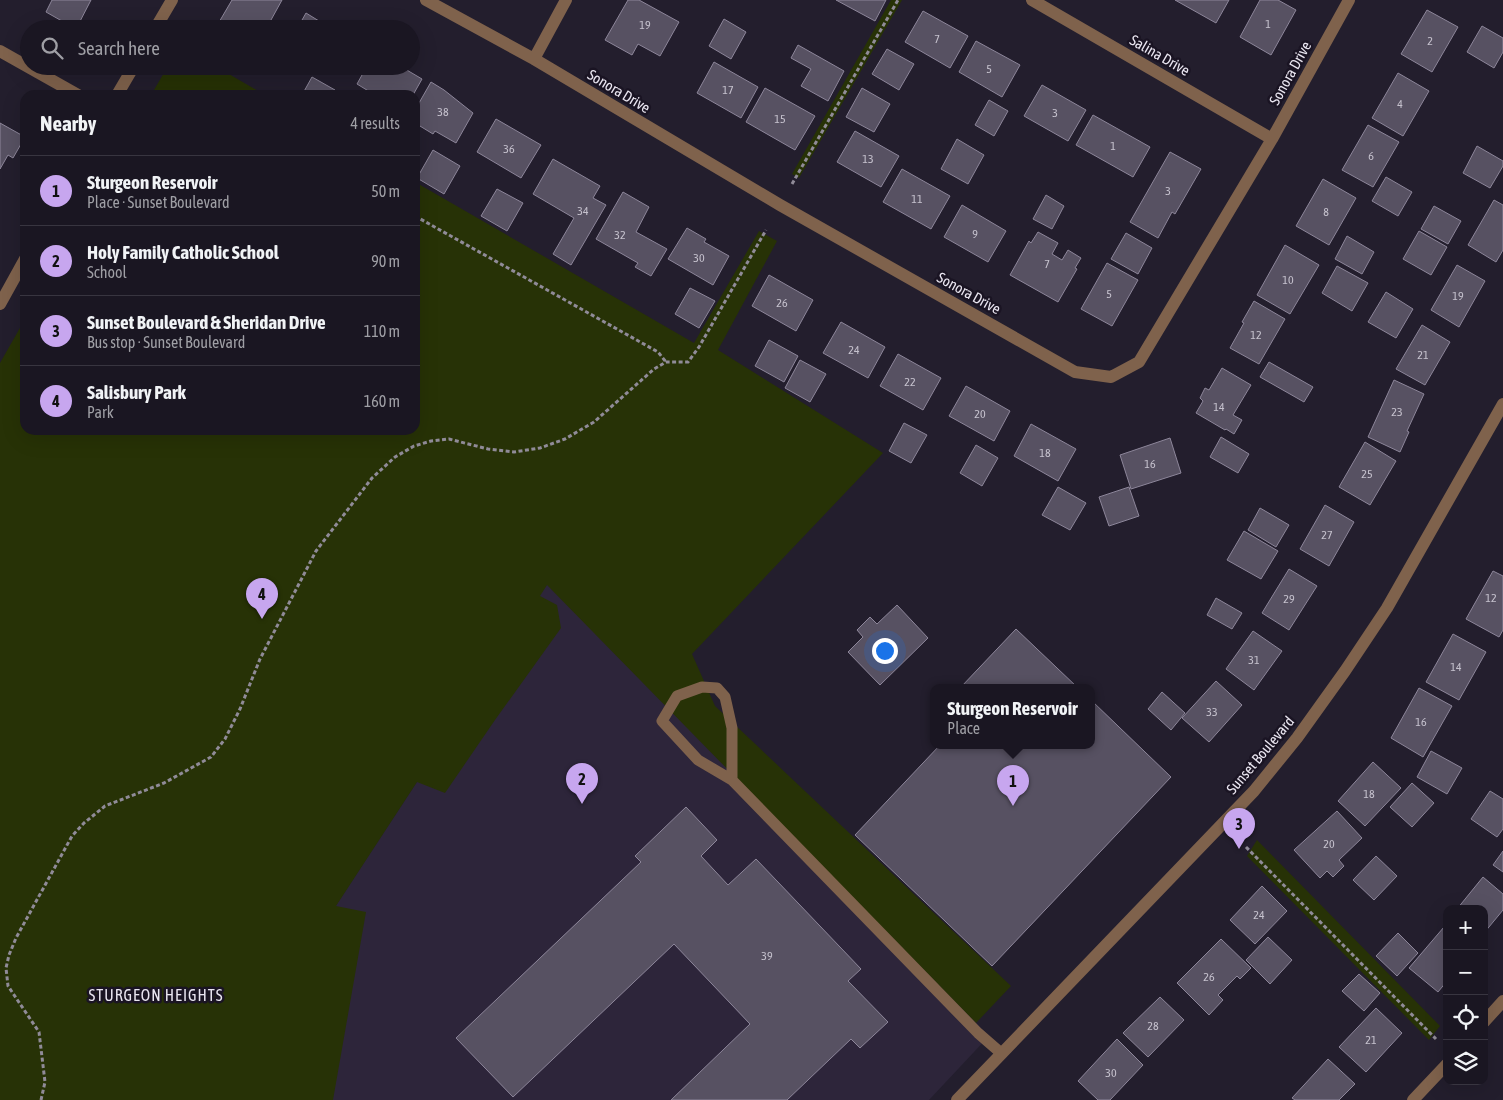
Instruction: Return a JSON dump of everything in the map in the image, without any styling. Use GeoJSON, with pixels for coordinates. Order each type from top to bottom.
{"type":"FeatureCollection","features":[{"type":"Feature","properties":{"kind":"street"},"geometry":{"type":"LineString","coordinates":[[161,20],[172,0]]}},
{"type":"Feature","properties":{"kind":"street","name":"Sonora Drive"},"geometry":{"type":"LineString","coordinates":[[426,0],[534,59],[780,205],[1075,372],[1112,377],[1139,362],[1272,139],[1349,0]]}},
{"type":"Feature","properties":{"kind":"street"},"geometry":{"type":"LineString","coordinates":[[534,59],[566,0]]}},
{"type":"Feature","properties":{"kind":"street","name":"Salina Drive"},"geometry":{"type":"LineString","coordinates":[[1032,0],[1272,139]]}},
{"type":"Feature","properties":{"kind":"street"},"geometry":{"type":"LineString","coordinates":[[0,50],[20,62]]}},
{"type":"Feature","properties":{"kind":"street"},"geometry":{"type":"LineString","coordinates":[[43,75],[69,90]]}},
{"type":"Feature","properties":{"kind":"street"},"geometry":{"type":"LineString","coordinates":[[120,90],[129,75]]}},
{"type":"Feature","properties":{"kind":"street"},"geometry":{"type":"LineString","coordinates":[[0,304],[20,268]]}},
{"type":"Feature","properties":{"kind":"street","name":"Sunset Boulevard"},"geometry":{"type":"LineString","coordinates":[[957,1100],[1254,791],[1297,738],[1387,608],[1503,404]]}},
{"type":"Feature","properties":{"kind":"street"},"geometry":{"type":"LineString","coordinates":[[1488,1018],[1503,1001]]}},
{"type":"Feature","properties":{"kind":"street"},"geometry":{"type":"LineString","coordinates":[[1413,1100],[1443,1068]]}},
{"type":"Feature","properties":{"kind":"lane"},"geometry":{"type":"LineString","coordinates":[[732,780],[732,728],[725,698],[718,688],[702,687],[677,696],[662,721],[698,760],[732,780],[978,1033],[1001,1053]]}},
{"type":"Feature","properties":{"kind":"path"},"geometry":{"type":"LineString","coordinates":[[792,184],[898,0]]}},
{"type":"Feature","properties":{"kind":"path"},"geometry":{"type":"LineString","coordinates":[[420,219],[658,352],[666,362]]}},
{"type":"Feature","properties":{"kind":"path"},"geometry":{"type":"LineString","coordinates":[[41,1100],[46,1082],[39,1032],[8,986],[6,968],[16,938],[72,836],[84,823],[105,806],[164,783],[211,757],[225,739],[240,709],[260,659],[316,551],[372,478],[395,457],[414,446],[431,441],[449,439],[488,449],[514,452],[540,448],[565,439],[594,422],[654,369],[666,362],[688,362],[699,347],[766,230]]}},
{"type":"Feature","properties":{"kind":"path"},"geometry":{"type":"LineString","coordinates":[[1246,847],[1436,1039]]}},
{"type":"Feature","properties":{"kind":"shaded area"},"geometry":{"type":"Polygon","coordinates":[[[547,584],[989,1036],[929,1100],[208,1100],[547,584]]]}},
{"type":"Feature","properties":{"kind":"green space"},"geometry":{"type":"Polygon","coordinates":[[[891,0],[902,0],[799,178],[792,174],[891,0]]]}},
{"type":"Feature","properties":{"kind":"green space"},"geometry":{"type":"Polygon","coordinates":[[[163,75],[231,75],[256,90],[154,90],[163,75]]]}},
{"type":"Feature","properties":{"kind":"green space"},"geometry":{"type":"Polygon","coordinates":[[[420,185],[694,343],[759,231],[777,241],[718,350],[883,453],[692,654],[715,706],[1011,986],[976,1023],[547,585],[540,596],[557,605],[561,628],[445,793],[417,782],[336,906],[366,912],[333,1100],[0,1100],[0,363],[20,328],[20,435],[420,435],[420,185]]]}},
{"type":"Feature","properties":{"kind":"green space"},"geometry":{"type":"Polygon","coordinates":[[[1257,840],[1440,1026],[1429,1040],[1247,856],[1257,840]]]}},
{"type":"Feature","properties":{"kind":"building"},"geometry":{"type":"Polygon","coordinates":[[[52,0],[91,0],[81,20],[60,20],[46,12],[52,0]]]}},
{"type":"Feature","properties":{"kind":"building"},"geometry":{"type":"Polygon","coordinates":[[[232,0],[282,0],[271,20],[220,20],[232,0]]]}},
{"type":"Feature","properties":{"kind":"building"},"geometry":{"type":"Polygon","coordinates":[[[628,0],[639,0],[679,22],[660,56],[638,44],[632,55],[605,40],[628,0]]]}},
{"type":"Feature","properties":{"kind":"building"},"geometry":{"type":"Polygon","coordinates":[[[836,0],[886,0],[875,21],[836,0]]]}},
{"type":"Feature","properties":{"kind":"building"},"geometry":{"type":"Polygon","coordinates":[[[1175,0],[1229,0],[1216,23],[1175,0]]]}},
{"type":"Feature","properties":{"kind":"building"},"geometry":{"type":"Polygon","coordinates":[[[1260,0],[1278,0],[1296,10],[1271,55],[1240,37],[1260,0]]]}},
{"type":"Feature","properties":{"kind":"building"},"geometry":{"type":"Polygon","coordinates":[[[1427,10],[1458,27],[1432,72],[1401,54],[1427,10]]]}},
{"type":"Feature","properties":{"kind":"building"},"geometry":{"type":"Polygon","coordinates":[[[923,11],[968,36],[950,68],[905,42],[923,11]]]}},
{"type":"Feature","properties":{"kind":"building"},"geometry":{"type":"Polygon","coordinates":[[[306,13],[317,20],[302,20],[306,13]]]}},
{"type":"Feature","properties":{"kind":"building"},"geometry":{"type":"Polygon","coordinates":[[[724,19],[746,32],[731,59],[709,46],[724,19]]]}},
{"type":"Feature","properties":{"kind":"building"},"geometry":{"type":"Polygon","coordinates":[[[1482,26],[1503,38],[1503,52],[1494,68],[1467,52],[1482,26]]]}},
{"type":"Feature","properties":{"kind":"building"},"geometry":{"type":"Polygon","coordinates":[[[976,41],[1020,65],[1002,97],[959,72],[976,41]]]}},
{"type":"Feature","properties":{"kind":"building"},"geometry":{"type":"Polygon","coordinates":[[[798,45],[844,71],[828,101],[801,86],[811,69],[791,58],[798,45]]]}},
{"type":"Feature","properties":{"kind":"building"},"geometry":{"type":"Polygon","coordinates":[[[887,49],[914,64],[899,90],[872,74],[887,49]]]}},
{"type":"Feature","properties":{"kind":"building"},"geometry":{"type":"Polygon","coordinates":[[[714,62],[758,87],[741,118],[697,93],[714,62]]]}},
{"type":"Feature","properties":{"kind":"building"},"geometry":{"type":"Polygon","coordinates":[[[1398,73],[1429,91],[1403,136],[1372,118],[1398,73]]]}},
{"type":"Feature","properties":{"kind":"building"},"geometry":{"type":"Polygon","coordinates":[[[362,75],[415,75],[422,79],[416,90],[367,90],[357,84],[362,75]]]}},
{"type":"Feature","properties":{"kind":"building"},"geometry":{"type":"Polygon","coordinates":[[[312,77],[335,90],[305,90],[312,77]]]}},
{"type":"Feature","properties":{"kind":"building"},"geometry":{"type":"Polygon","coordinates":[[[431,82],[473,113],[456,143],[435,131],[433,134],[420,126],[420,101],[431,82]]]}},
{"type":"Feature","properties":{"kind":"building"},"geometry":{"type":"Polygon","coordinates":[[[1042,85],[1086,110],[1068,141],[1024,116],[1042,85]]]}},
{"type":"Feature","properties":{"kind":"building"},"geometry":{"type":"Polygon","coordinates":[[[765,88],[815,116],[795,150],[746,122],[765,88]]]}},
{"type":"Feature","properties":{"kind":"building"},"geometry":{"type":"Polygon","coordinates":[[[862,88],[890,104],[874,132],[846,117],[862,88]]]}},
{"type":"Feature","properties":{"kind":"building"},"geometry":{"type":"Polygon","coordinates":[[[989,100],[1008,111],[994,136],[975,125],[989,100]]]}},
{"type":"Feature","properties":{"kind":"building"},"geometry":{"type":"Polygon","coordinates":[[[1093,115],[1150,147],[1133,177],[1076,145],[1093,115]]]}},
{"type":"Feature","properties":{"kind":"building"},"geometry":{"type":"Polygon","coordinates":[[[496,119],[541,145],[521,178],[477,152],[496,119]]]}},
{"type":"Feature","properties":{"kind":"building"},"geometry":{"type":"Polygon","coordinates":[[[0,123],[20,134],[20,146],[13,158],[8,155],[0,169],[0,123]]]}},
{"type":"Feature","properties":{"kind":"building"},"geometry":{"type":"Polygon","coordinates":[[[1368,125],[1399,142],[1373,187],[1342,170],[1368,125]]]}},
{"type":"Feature","properties":{"kind":"building"},"geometry":{"type":"Polygon","coordinates":[[[855,131],[899,156],[881,187],[837,162],[855,131]]]}},
{"type":"Feature","properties":{"kind":"building"},"geometry":{"type":"Polygon","coordinates":[[[957,139],[984,155],[968,184],[941,169],[957,139]]]}},
{"type":"Feature","properties":{"kind":"building"},"geometry":{"type":"Polygon","coordinates":[[[1477,146],[1503,161],[1503,166],[1490,188],[1463,173],[1477,146]]]}},
{"type":"Feature","properties":{"kind":"building"},"geometry":{"type":"Polygon","coordinates":[[[433,150],[460,166],[444,194],[420,180],[420,173],[433,150]]]}},
{"type":"Feature","properties":{"kind":"building"},"geometry":{"type":"Polygon","coordinates":[[[1170,152],[1201,169],[1175,214],[1172,212],[1158,238],[1130,222],[1170,152]]]}},
{"type":"Feature","properties":{"kind":"building"},"geometry":{"type":"Polygon","coordinates":[[[553,159],[600,186],[593,198],[606,205],[571,265],[553,254],[574,218],[533,194],[553,159]]]}},
{"type":"Feature","properties":{"kind":"building"},"geometry":{"type":"Polygon","coordinates":[[[902,169],[950,196],[931,229],[883,202],[902,169]]]}},
{"type":"Feature","properties":{"kind":"building"},"geometry":{"type":"Polygon","coordinates":[[[1386,177],[1412,192],[1398,216],[1372,201],[1386,177]]]}},
{"type":"Feature","properties":{"kind":"building"},"geometry":{"type":"Polygon","coordinates":[[[1323,179],[1356,198],[1329,245],[1296,226],[1323,179]]]}},
{"type":"Feature","properties":{"kind":"building"},"geometry":{"type":"Polygon","coordinates":[[[497,189],[523,203],[507,231],[481,216],[497,189]]]}},
{"type":"Feature","properties":{"kind":"building"},"geometry":{"type":"Polygon","coordinates":[[[623,192],[649,207],[636,232],[667,249],[651,276],[635,267],[638,263],[596,239],[623,192]]]}},
{"type":"Feature","properties":{"kind":"building"},"geometry":{"type":"Polygon","coordinates":[[[1046,195],[1064,206],[1052,229],[1033,219],[1046,195]]]}},
{"type":"Feature","properties":{"kind":"building"},"geometry":{"type":"Polygon","coordinates":[[[1494,200],[1503,205],[1503,250],[1496,262],[1468,245],[1494,200]]]}},
{"type":"Feature","properties":{"kind":"building"},"geometry":{"type":"Polygon","coordinates":[[[962,205],[1006,231],[988,262],[944,237],[962,205]]]}},
{"type":"Feature","properties":{"kind":"building"},"geometry":{"type":"Polygon","coordinates":[[[1434,206],[1461,221],[1448,244],[1421,229],[1434,206]]]}},
{"type":"Feature","properties":{"kind":"building"},"geometry":{"type":"Polygon","coordinates":[[[687,228],[706,239],[704,242],[729,256],[713,285],[668,259],[687,228]]]}},
{"type":"Feature","properties":{"kind":"building"},"geometry":{"type":"Polygon","coordinates":[[[1419,231],[1447,247],[1431,275],[1403,259],[1419,231]]]}},
{"type":"Feature","properties":{"kind":"building"},"geometry":{"type":"Polygon","coordinates":[[[1038,232],[1058,243],[1052,254],[1062,260],[1068,250],[1081,258],[1075,268],[1077,269],[1058,302],[1010,275],[1029,241],[1031,243],[1038,232]]]}},
{"type":"Feature","properties":{"kind":"building"},"geometry":{"type":"Polygon","coordinates":[[[1126,233],[1152,248],[1138,274],[1111,259],[1126,233]]]}},
{"type":"Feature","properties":{"kind":"building"},"geometry":{"type":"Polygon","coordinates":[[[1347,236],[1374,252],[1362,274],[1335,259],[1347,236]]]}},
{"type":"Feature","properties":{"kind":"building"},"geometry":{"type":"Polygon","coordinates":[[[1285,245],[1319,265],[1290,314],[1257,295],[1285,245]]]}},
{"type":"Feature","properties":{"kind":"building"},"geometry":{"type":"Polygon","coordinates":[[[1107,263],[1138,280],[1112,326],[1081,309],[1107,263]]]}},
{"type":"Feature","properties":{"kind":"building"},"geometry":{"type":"Polygon","coordinates":[[[1457,265],[1485,281],[1459,327],[1431,310],[1457,265]]]}},
{"type":"Feature","properties":{"kind":"building"},"geometry":{"type":"Polygon","coordinates":[[[1337,266],[1368,283],[1352,311],[1322,293],[1337,266]]]}},
{"type":"Feature","properties":{"kind":"building"},"geometry":{"type":"Polygon","coordinates":[[[769,275],[813,300],[796,331],[752,306],[769,275]]]}},
{"type":"Feature","properties":{"kind":"building"},"geometry":{"type":"Polygon","coordinates":[[[690,288],[715,301],[699,328],[675,314],[690,288]]]}},
{"type":"Feature","properties":{"kind":"building"},"geometry":{"type":"Polygon","coordinates":[[[1386,292],[1413,309],[1396,338],[1368,322],[1386,292]]]}},
{"type":"Feature","properties":{"kind":"building"},"geometry":{"type":"Polygon","coordinates":[[[1254,301],[1285,319],[1259,364],[1230,348],[1254,301]]]}},
{"type":"Feature","properties":{"kind":"building"},"geometry":{"type":"Polygon","coordinates":[[[841,322],[885,347],[868,378],[823,353],[841,322]]]}},
{"type":"Feature","properties":{"kind":"building"},"geometry":{"type":"Polygon","coordinates":[[[1422,325],[1450,342],[1425,385],[1396,369],[1422,325]]]}},
{"type":"Feature","properties":{"kind":"building"},"geometry":{"type":"Polygon","coordinates":[[[769,340],[798,356],[784,382],[755,366],[769,340]]]}},
{"type":"Feature","properties":{"kind":"building"},"geometry":{"type":"Polygon","coordinates":[[[898,354],[941,378],[923,410],[880,386],[898,354]]]}},
{"type":"Feature","properties":{"kind":"building"},"geometry":{"type":"Polygon","coordinates":[[[800,360],[826,374],[810,402],[785,388],[800,360]]]}},
{"type":"Feature","properties":{"kind":"building"},"geometry":{"type":"Polygon","coordinates":[[[1269,362],[1313,387],[1304,402],[1260,377],[1269,362]]]}},
{"type":"Feature","properties":{"kind":"building"},"geometry":{"type":"Polygon","coordinates":[[[1222,368],[1251,385],[1233,415],[1242,420],[1234,434],[1196,413],[1203,401],[1200,398],[1205,388],[1209,390],[1222,368]]]}},
{"type":"Feature","properties":{"kind":"building"},"geometry":{"type":"Polygon","coordinates":[[[1394,380],[1424,394],[1407,431],[1409,432],[1400,452],[1368,437],[1394,380]]]}},
{"type":"Feature","properties":{"kind":"building"},"geometry":{"type":"Polygon","coordinates":[[[966,386],[1010,411],[994,441],[949,416],[966,386]]]}},
{"type":"Feature","properties":{"kind":"building"},"geometry":{"type":"Polygon","coordinates":[[[904,423],[927,435],[911,463],[889,451],[904,423]]]}},
{"type":"Feature","properties":{"kind":"building"},"geometry":{"type":"Polygon","coordinates":[[[1031,424],[1076,449],[1058,481],[1014,456],[1031,424]]]}},
{"type":"Feature","properties":{"kind":"building"},"geometry":{"type":"Polygon","coordinates":[[[1221,437],[1249,454],[1238,473],[1210,457],[1221,437]]]}},
{"type":"Feature","properties":{"kind":"building"},"geometry":{"type":"Polygon","coordinates":[[[1170,438],[1181,473],[1131,489],[1120,455],[1170,438]]]}},
{"type":"Feature","properties":{"kind":"building"},"geometry":{"type":"Polygon","coordinates":[[[1365,442],[1396,461],[1370,505],[1339,487],[1365,442]]]}},
{"type":"Feature","properties":{"kind":"building"},"geometry":{"type":"Polygon","coordinates":[[[976,445],[998,458],[982,486],[960,473],[976,445]]]}},
{"type":"Feature","properties":{"kind":"building"},"geometry":{"type":"Polygon","coordinates":[[[1058,487],[1086,503],[1070,530],[1042,515],[1058,487]]]}},
{"type":"Feature","properties":{"kind":"building"},"geometry":{"type":"Polygon","coordinates":[[[1129,487],[1139,516],[1109,526],[1099,497],[1129,487]]]}},
{"type":"Feature","properties":{"kind":"building"},"geometry":{"type":"Polygon","coordinates":[[[1325,505],[1354,522],[1329,566],[1300,549],[1325,505]]]}},
{"type":"Feature","properties":{"kind":"building"},"geometry":{"type":"Polygon","coordinates":[[[1260,508],[1289,525],[1276,547],[1248,530],[1260,508]]]}},
{"type":"Feature","properties":{"kind":"building"},"geometry":{"type":"Polygon","coordinates":[[[1244,531],[1278,551],[1261,579],[1227,560],[1244,531]]]}},
{"type":"Feature","properties":{"kind":"building"},"geometry":{"type":"Polygon","coordinates":[[[1289,569],[1317,586],[1289,630],[1262,613],[1289,569]]]}},
{"type":"Feature","properties":{"kind":"building"},"geometry":{"type":"Polygon","coordinates":[[[1493,571],[1503,576],[1503,630],[1499,637],[1466,619],[1493,571]]]}},
{"type":"Feature","properties":{"kind":"building"},"geometry":{"type":"Polygon","coordinates":[[[1216,598],[1242,613],[1232,629],[1207,615],[1216,598]]]}},
{"type":"Feature","properties":{"kind":"building"},"geometry":{"type":"Polygon","coordinates":[[[897,605],[928,638],[880,685],[848,652],[863,637],[857,630],[870,617],[877,624],[897,605]]]}},
{"type":"Feature","properties":{"kind":"building"},"geometry":{"type":"Polygon","coordinates":[[[1016,629],[1074,684],[964,684],[1016,629]]]}},
{"type":"Feature","properties":{"kind":"building"},"geometry":{"type":"Polygon","coordinates":[[[1253,631],[1282,651],[1254,690],[1226,669],[1253,631]]]}},
{"type":"Feature","properties":{"kind":"building"},"geometry":{"type":"Polygon","coordinates":[[[1453,634],[1486,652],[1459,700],[1426,682],[1453,634]]]}},
{"type":"Feature","properties":{"kind":"building"},"geometry":{"type":"Polygon","coordinates":[[[1216,681],[1242,705],[1209,742],[1182,718],[1216,681]]]}},
{"type":"Feature","properties":{"kind":"building"},"geometry":{"type":"Polygon","coordinates":[[[1419,688],[1452,706],[1423,757],[1391,738],[1419,688]]]}},
{"type":"Feature","properties":{"kind":"building"},"geometry":{"type":"Polygon","coordinates":[[[1162,692],[1185,713],[1171,730],[1148,709],[1162,692]]]}},
{"type":"Feature","properties":{"kind":"building"},"geometry":{"type":"Polygon","coordinates":[[[1095,704],[1171,777],[992,966],[855,835],[936,749],[1095,749],[1095,704]]]}},
{"type":"Feature","properties":{"kind":"building"},"geometry":{"type":"Polygon","coordinates":[[[1431,751],[1462,768],[1447,794],[1417,777],[1431,751]]]}},
{"type":"Feature","properties":{"kind":"building"},"geometry":{"type":"Polygon","coordinates":[[[1373,762],[1401,788],[1365,826],[1338,801],[1373,762]]]}},
{"type":"Feature","properties":{"kind":"building"},"geometry":{"type":"Polygon","coordinates":[[[1412,783],[1434,803],[1412,827],[1390,807],[1412,783]]]}},
{"type":"Feature","properties":{"kind":"building"},"geometry":{"type":"Polygon","coordinates":[[[1490,791],[1503,799],[1503,829],[1497,837],[1471,819],[1490,791]]]}},
{"type":"Feature","properties":{"kind":"building"},"geometry":{"type":"Polygon","coordinates":[[[686,807],[717,840],[701,856],[728,885],[756,859],[861,969],[848,981],[888,1022],[860,1048],[851,1039],[787,1100],[671,1100],[750,1024],[674,944],[513,1097],[456,1038],[641,862],[635,856],[686,807]]]}},
{"type":"Feature","properties":{"kind":"building"},"geometry":{"type":"Polygon","coordinates":[[[1337,811],[1362,838],[1339,860],[1344,866],[1333,877],[1327,871],[1320,878],[1294,850],[1337,811]]]}},
{"type":"Feature","properties":{"kind":"building"},"geometry":{"type":"Polygon","coordinates":[[[1503,851],[1503,872],[1493,865],[1503,851]]]}},
{"type":"Feature","properties":{"kind":"building"},"geometry":{"type":"Polygon","coordinates":[[[1376,856],[1397,876],[1374,900],[1353,880],[1376,856]]]}},
{"type":"Feature","properties":{"kind":"building"},"geometry":{"type":"Polygon","coordinates":[[[1483,877],[1503,894],[1503,910],[1488,928],[1488,905],[1460,905],[1483,877]]]}},
{"type":"Feature","properties":{"kind":"building"},"geometry":{"type":"Polygon","coordinates":[[[1262,886],[1287,911],[1255,944],[1230,920],[1262,886]]]}},
{"type":"Feature","properties":{"kind":"building"},"geometry":{"type":"Polygon","coordinates":[[[1443,928],[1443,986],[1438,992],[1409,968],[1443,928]]]}},
{"type":"Feature","properties":{"kind":"building"},"geometry":{"type":"Polygon","coordinates":[[[1398,933],[1418,953],[1397,976],[1376,956],[1398,933]]]}},
{"type":"Feature","properties":{"kind":"building"},"geometry":{"type":"Polygon","coordinates":[[[1268,937],[1292,960],[1270,984],[1246,960],[1268,937]]]}},
{"type":"Feature","properties":{"kind":"building"},"geometry":{"type":"Polygon","coordinates":[[[1221,939],[1251,968],[1240,979],[1237,976],[1218,995],[1223,1000],[1209,1015],[1177,983],[1221,939]]]}},
{"type":"Feature","properties":{"kind":"building"},"geometry":{"type":"Polygon","coordinates":[[[1359,974],[1380,993],[1364,1011],[1342,991],[1359,974]]]}},
{"type":"Feature","properties":{"kind":"building"},"geometry":{"type":"Polygon","coordinates":[[[1160,997],[1184,1020],[1148,1057],[1123,1033],[1160,997]]]}},
{"type":"Feature","properties":{"kind":"building"},"geometry":{"type":"Polygon","coordinates":[[[1376,1008],[1402,1033],[1366,1072],[1339,1047],[1376,1008]]]}},
{"type":"Feature","properties":{"kind":"building"},"geometry":{"type":"Polygon","coordinates":[[[1117,1039],[1143,1065],[1110,1100],[1098,1100],[1078,1081],[1117,1039]]]}},
{"type":"Feature","properties":{"kind":"building"},"geometry":{"type":"Polygon","coordinates":[[[1328,1059],[1355,1084],[1339,1100],[1295,1100],[1292,1098],[1328,1059]]]}},
{"type":"Feature","properties":{"kind":"place","name":"Salisbury Park"},"geometry":{"type":"Point","coordinates":[262,619]}},
{"type":"Feature","properties":{"kind":"place","name":"Holy Family Catholic School"},"geometry":{"type":"Point","coordinates":[582,804]}},
{"type":"Feature","properties":{"kind":"place","name":"Sturgeon Reservoir"},"geometry":{"type":"Point","coordinates":[1013,806]}},
{"type":"Feature","properties":{"kind":"place","name":"Sunset Boulevard & Sheridan Drive"},"geometry":{"type":"Point","coordinates":[1239,849]}},
{"type":"Feature","properties":{"kind":"district","name":"STURGEON HEIGHTS"},"geometry":{"type":"Point","coordinates":[156,995]}}]}
